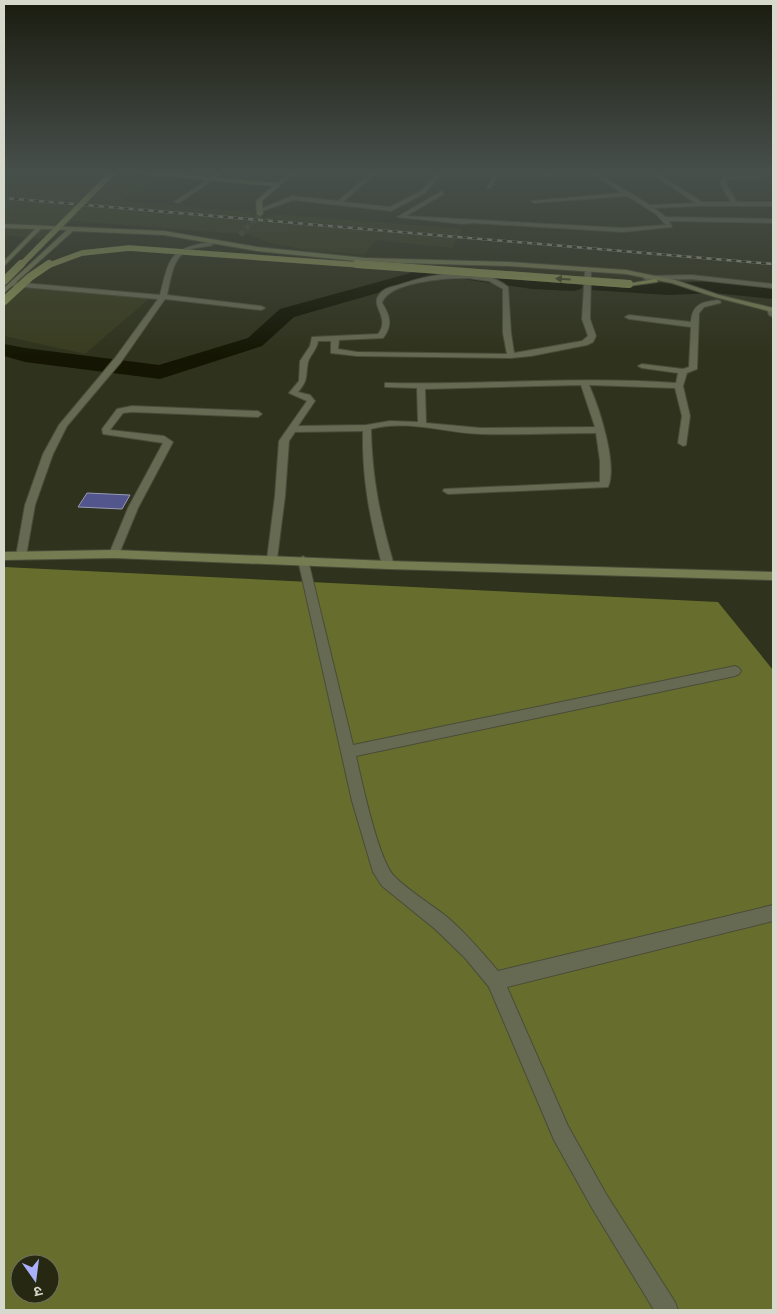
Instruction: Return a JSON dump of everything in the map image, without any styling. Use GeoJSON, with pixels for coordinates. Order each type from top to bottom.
{"type":"FeatureCollection","features":[{"type":"Feature","properties":{"kind":"main road"},"geometry":{"type":"LineString","coordinates":[[6,283],[53,234]]}},
{"type":"Feature","properties":{"kind":"main road"},"geometry":{"type":"LineString","coordinates":[[4,301],[40,269],[56,262],[90,252],[129,248],[629,284],[659,280]]}},
{"type":"Feature","properties":{"kind":"street"},"geometry":{"type":"LineString","coordinates":[[4,264],[32,234]]}},
{"type":"Feature","properties":{"kind":"street"},"geometry":{"type":"LineString","coordinates":[[4,291],[6,283],[66,234]]}},
{"type":"Feature","properties":{"kind":"street"},"geometry":{"type":"LineString","coordinates":[[164,234],[209,242],[247,252],[342,262],[588,272],[673,280],[718,299],[773,313]]}},
{"type":"Feature","properties":{"kind":"street"},"geometry":{"type":"LineString","coordinates":[[21,556],[30,505],[48,454],[64,425],[118,360],[163,297],[171,265],[178,254],[188,248],[232,238]]}},
{"type":"Feature","properties":{"kind":"street"},"geometry":{"type":"LineString","coordinates":[[221,241],[256,248],[365,260],[598,269],[659,280],[707,299],[718,299]]}},
{"type":"Feature","properties":{"kind":"street"},"geometry":{"type":"LineString","coordinates":[[335,337],[334,351],[340,353],[511,356],[560,349],[590,340],[592,336],[586,319],[588,272]]}},
{"type":"Feature","properties":{"kind":"street"},"geometry":{"type":"LineString","coordinates":[[272,559],[280,496],[284,441],[311,401],[307,397],[293,393],[303,381],[303,364],[306,356],[314,346],[315,339],[377,337],[386,329],[386,314],[380,303],[381,296],[387,291],[437,277],[471,277],[495,280],[506,288],[507,334],[511,356]]}},
{"type":"Feature","properties":{"kind":"street"},"geometry":{"type":"LineString","coordinates":[[659,280],[691,277],[773,286]]}},
{"type":"Feature","properties":{"kind":"street"},"geometry":{"type":"LineString","coordinates":[[6,283],[261,308]]}},
{"type":"Feature","properties":{"kind":"street"},"geometry":{"type":"LineString","coordinates":[[642,366],[683,371],[693,369],[697,309],[718,299]]}},
{"type":"Feature","properties":{"kind":"street"},"geometry":{"type":"LineString","coordinates":[[629,317],[695,325]]}},
{"type":"Feature","properties":{"kind":"street"},"geometry":{"type":"LineString","coordinates":[[683,371],[679,386],[686,416],[683,443]]}},
{"type":"Feature","properties":{"kind":"street"},"geometry":{"type":"LineString","coordinates":[[448,491],[602,487],[606,483],[600,430],[594,406],[584,382]]}},
{"type":"Feature","properties":{"kind":"street"},"geometry":{"type":"LineString","coordinates":[[388,385],[638,382],[679,386]]}},
{"type":"Feature","properties":{"kind":"street"},"geometry":{"type":"LineString","coordinates":[[421,386],[422,426]]}},
{"type":"Feature","properties":{"kind":"street"},"geometry":{"type":"LineString","coordinates":[[114,554],[133,508],[168,442],[164,439],[106,432],[106,429],[120,411],[132,408],[258,414]]}},
{"type":"Feature","properties":{"kind":"street"},"geometry":{"type":"LineString","coordinates":[[291,429],[367,428],[378,425],[422,426],[479,431],[600,430]]}},
{"type":"Feature","properties":{"kind":"street"},"geometry":{"type":"LineString","coordinates":[[367,428],[368,465],[374,514],[388,565]]}},
{"type":"Feature","properties":{"kind":"street"},"geometry":{"type":"LineString","coordinates":[[4,556],[114,554],[303,560],[388,565],[773,576]]}},
{"type":"Feature","properties":{"kind":"street"},"geometry":{"type":"LineString","coordinates":[[303,560],[372,846],[384,874],[388,881],[442,922],[471,952],[494,981],[560,1133],[599,1201],[667,1310]]}},
{"type":"Feature","properties":{"kind":"street"},"geometry":{"type":"LineString","coordinates":[[348,752],[735,671]]}},
{"type":"Feature","properties":{"kind":"street"},"geometry":{"type":"LineString","coordinates":[[494,981],[773,913]]}},
{"type":"Feature","properties":{"kind":"shaded area"},"geometry":{"type":"Polygon","coordinates":[[[4,234],[49,234],[40,239],[4,234]]]}},
{"type":"Feature","properties":{"kind":"shaded area"},"geometry":{"type":"Polygon","coordinates":[[[242,234],[459,234],[452,248],[376,240],[364,255],[306,250],[270,243],[251,235],[242,234]]]}},
{"type":"Feature","properties":{"kind":"shaded area"},"geometry":{"type":"Polygon","coordinates":[[[23,287],[151,297],[85,354],[4,336],[4,306],[23,287]]]}},
{"type":"Feature","properties":{"kind":"green space"},"geometry":{"type":"Polygon","coordinates":[[[4,567],[718,602],[773,670],[773,1310],[4,1310],[4,567]]]}},
{"type":"Feature","properties":{"kind":"building"},"geometry":{"type":"Polygon","coordinates":[[[87,493],[130,495],[122,509],[78,507],[87,493]]]}},
{"type":"Feature","properties":{"kind":"waterway"},"geometry":{"type":"LineString","coordinates":[[4,350],[25,355],[160,372],[255,342],[287,313],[418,276],[462,274],[532,283],[574,285]]}},
{"type":"Feature","properties":{"kind":"waterway"},"geometry":{"type":"LineString","coordinates":[[597,286],[669,289],[714,287],[773,293]]}},
{"type":"Feature","properties":{"kind":"railway"},"geometry":{"type":"LineString","coordinates":[[427,234],[773,264]]}}]}
